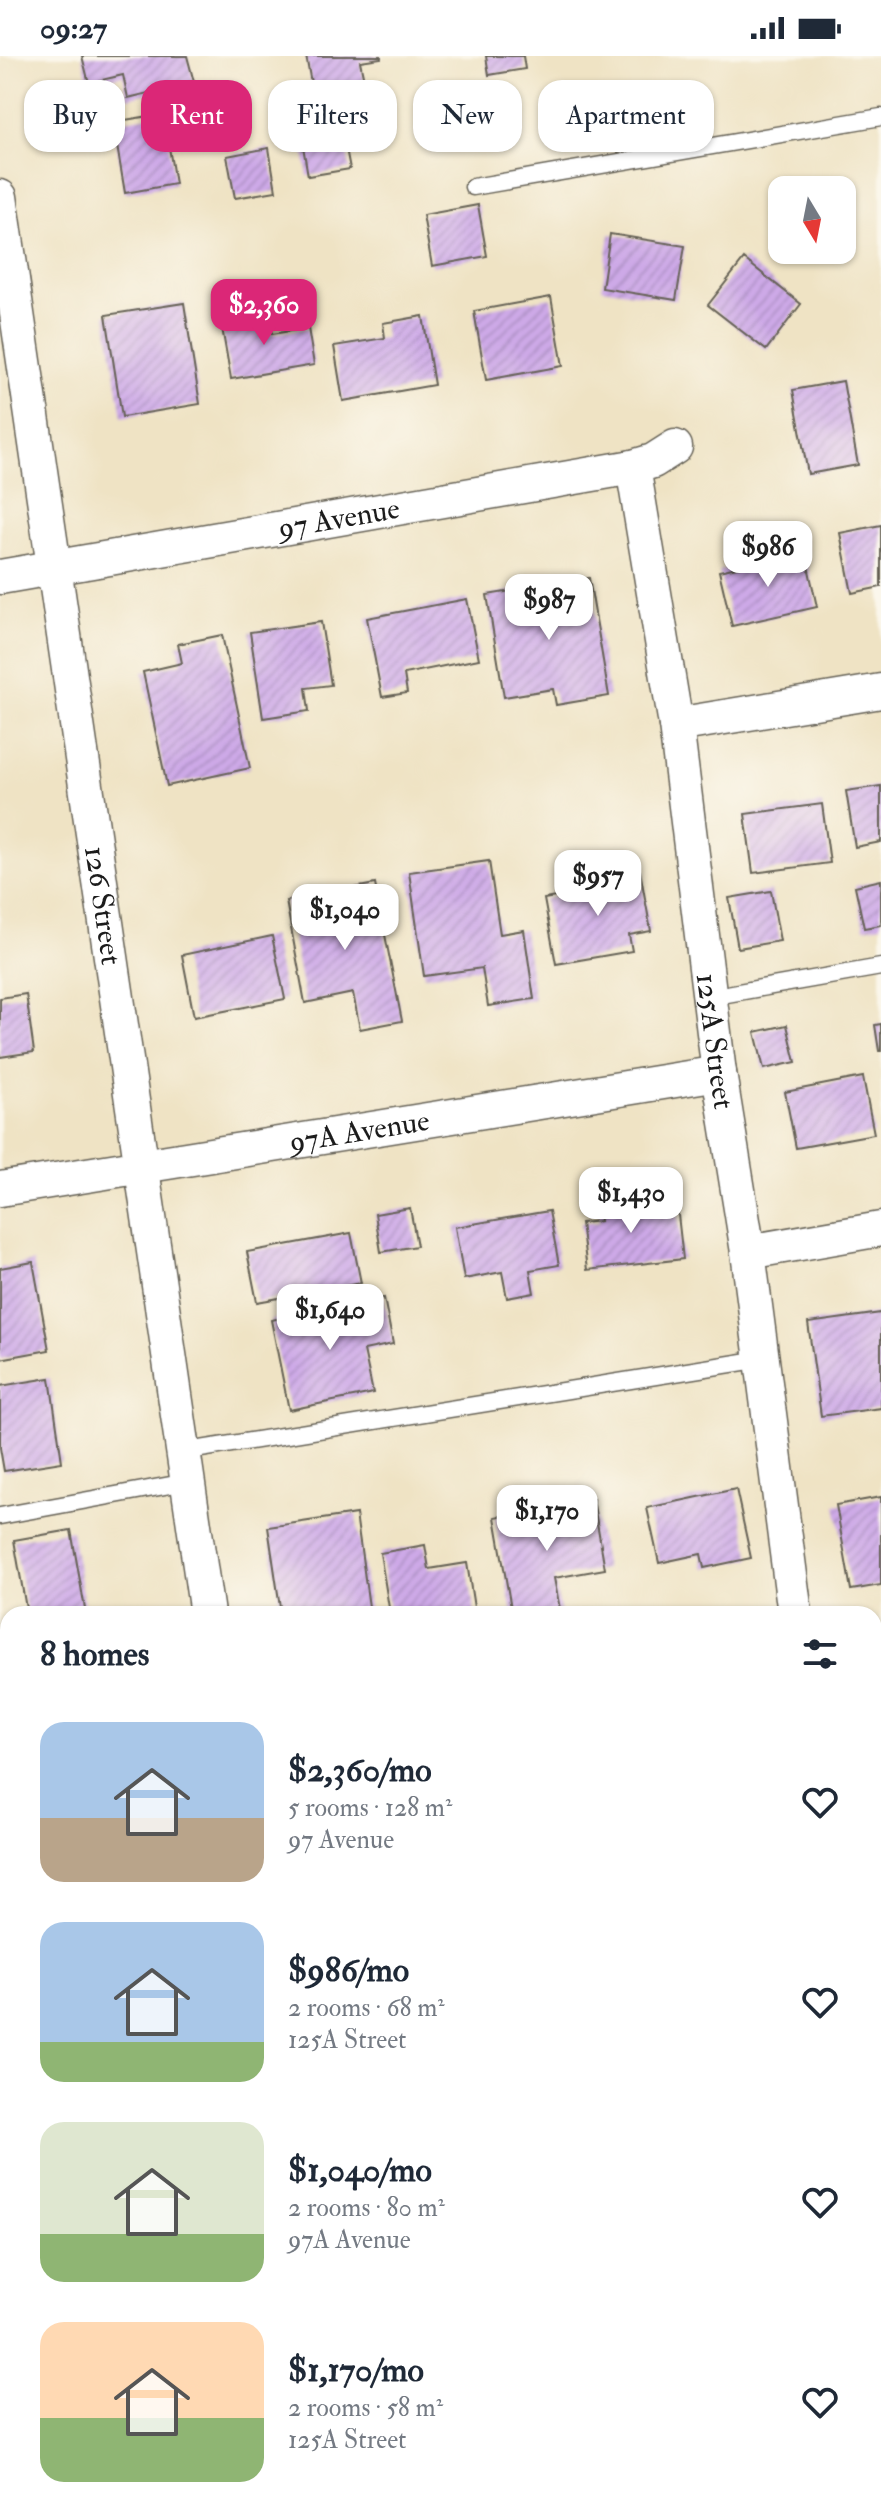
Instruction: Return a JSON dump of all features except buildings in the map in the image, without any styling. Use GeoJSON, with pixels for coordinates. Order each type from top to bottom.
{"type":"FeatureCollection","features":[{"type":"Feature","properties":{"kind":"street","name":"126 Street"},"geometry":{"type":"LineString","coordinates":[[0,197],[206,1606]]}},
{"type":"Feature","properties":{"kind":"street","name":"97 Avenue"},"geometry":{"type":"LineString","coordinates":[[0,577],[633,467],[653,461],[675,447]]}},
{"type":"Feature","properties":{"kind":"street","name":"125A Street"},"geometry":{"type":"LineString","coordinates":[[633,467],[676,725],[719,1073],[748,1252],[794,1606]]}},
{"type":"Feature","properties":{"kind":"street"},"geometry":{"type":"LineString","coordinates":[[676,725],[881,691]]}},
{"type":"Feature","properties":{"kind":"street","name":"97A Avenue"},"geometry":{"type":"LineString","coordinates":[[0,1189],[719,1073]]}},
{"type":"Feature","properties":{"kind":"street"},"geometry":{"type":"LineString","coordinates":[[748,1252],[881,1229]]}},
{"type":"Feature","properties":{"kind":"lane"},"geometry":{"type":"LineString","coordinates":[[473,187],[881,117]]}},
{"type":"Feature","properties":{"kind":"lane"},"geometry":{"type":"LineString","coordinates":[[710,997],[881,967]]}},
{"type":"Feature","properties":{"kind":"lane"},"geometry":{"type":"LineString","coordinates":[[0,1516],[184,1467],[762,1359]]}}]}
